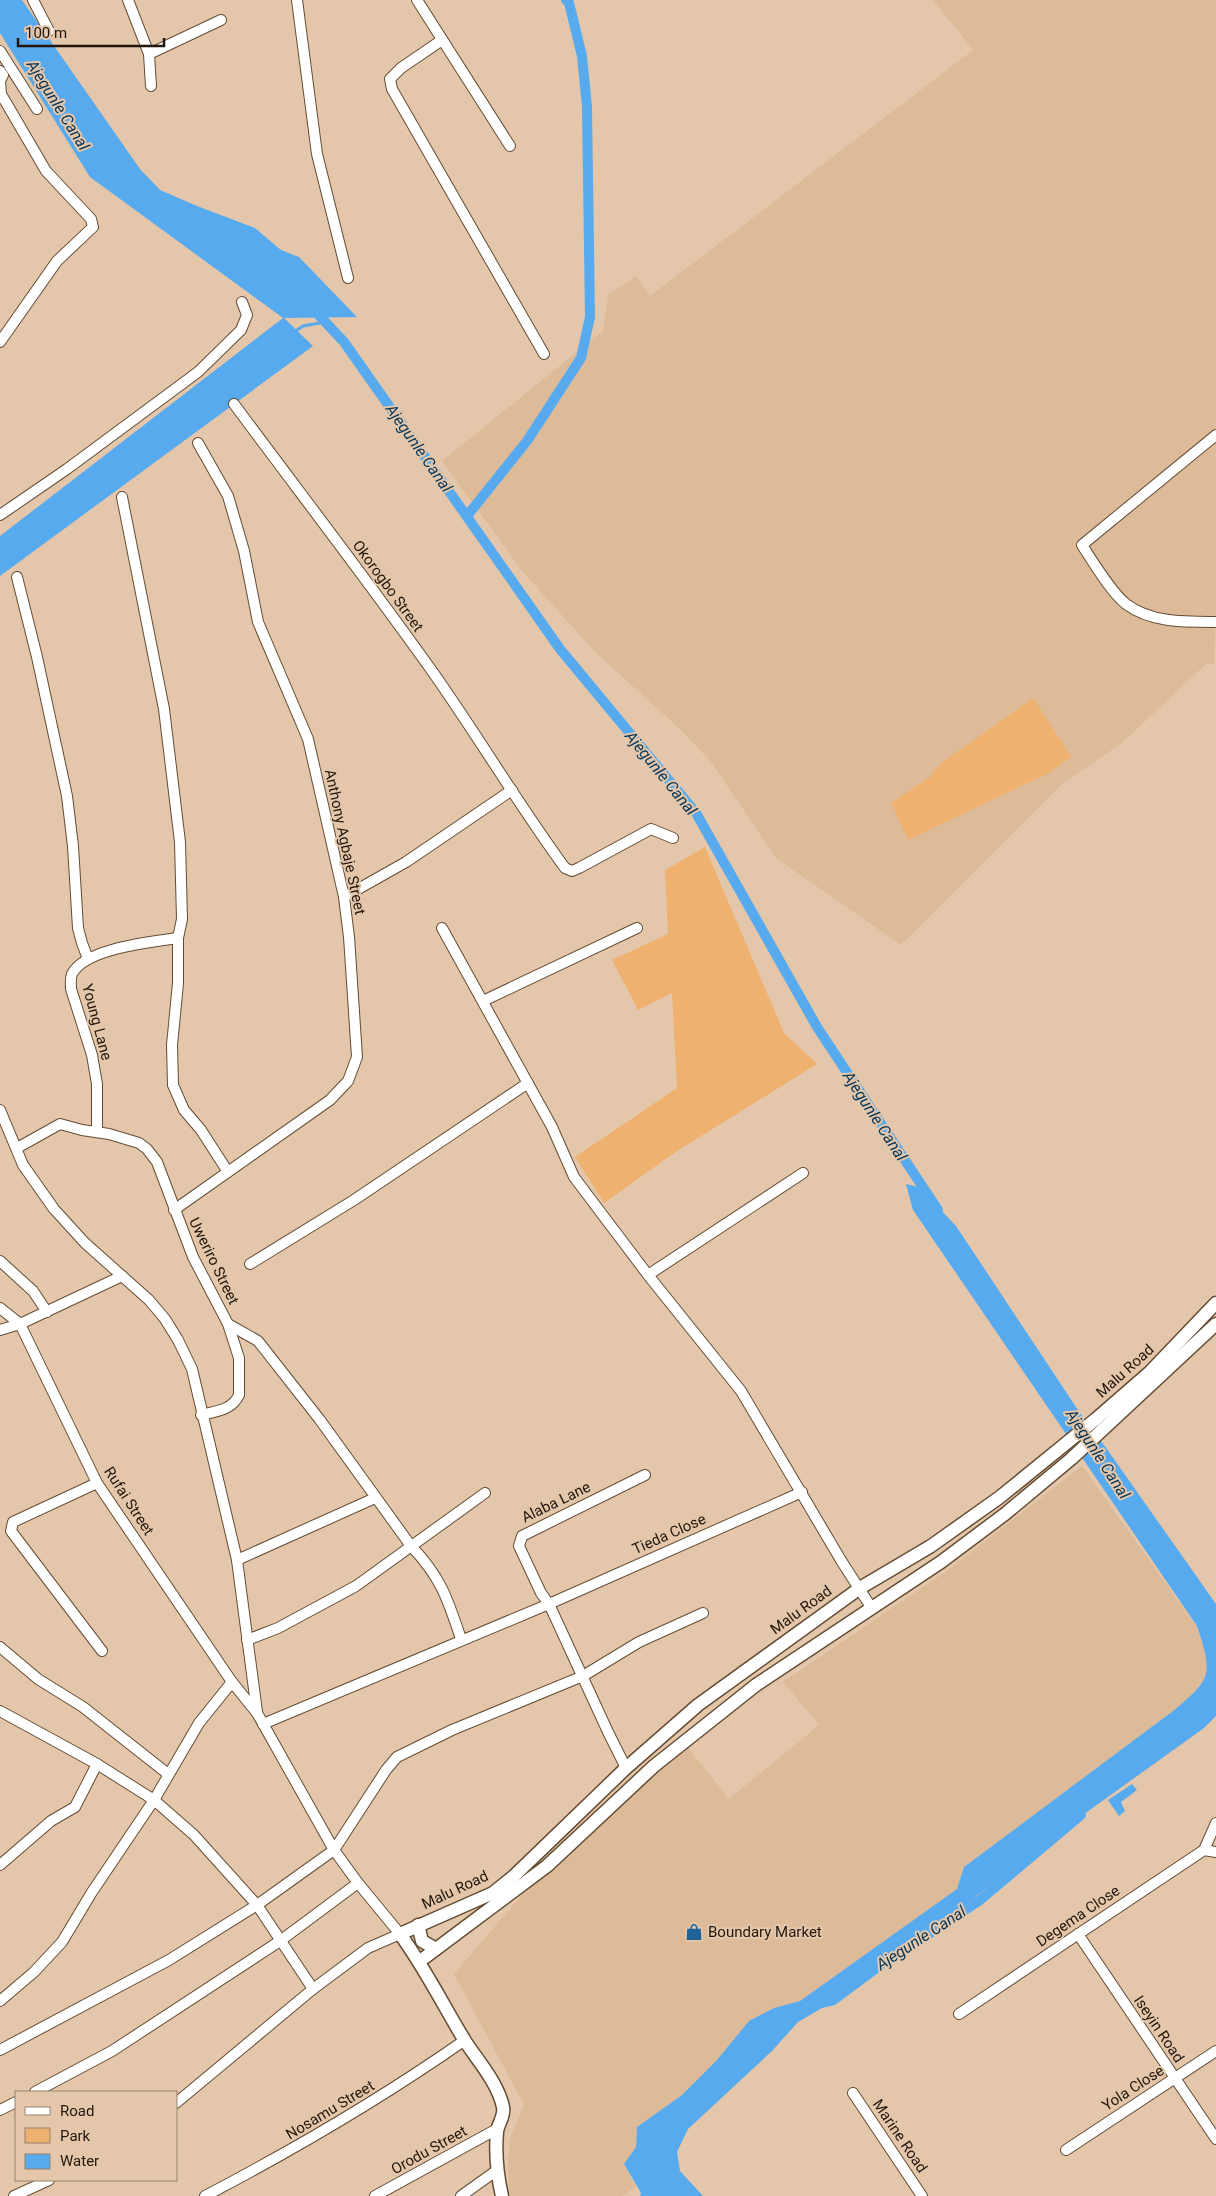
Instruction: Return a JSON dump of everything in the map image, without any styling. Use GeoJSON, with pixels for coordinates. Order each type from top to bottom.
{"type":"FeatureCollection","features":[{"type":"Feature","properties":{"kind":"main road","name":"Malu Road"},"geometry":{"type":"LineString","coordinates":[[420,1961],[548,1866],[654,1766],[756,1685],[871,1607],[942,1562],[1005,1514],[1071,1459],[1100,1423],[1216,1303]]}},
{"type":"Feature","properties":{"kind":"main road","name":"Malu Road"},"geometry":{"type":"LineString","coordinates":[[396,1935],[493,1893],[514,1876],[644,1751],[726,1684],[860,1588],[931,1546],[1000,1497],[1061,1446],[1100,1423],[1216,1324]]}},
{"type":"Feature","properties":{"kind":"main road"},"geometry":{"type":"LineString","coordinates":[[644,1751],[654,1766]]}},
{"type":"Feature","properties":{"kind":"main road"},"geometry":{"type":"LineString","coordinates":[[418,1925],[422,1941],[436,1949]]}},
{"type":"Feature","properties":{"kind":"main road"},"geometry":{"type":"LineString","coordinates":[[396,1935],[420,1961],[465,2040],[495,2086],[503,2106],[504,2115],[497,2129],[496,2171],[502,2196]]}},
{"type":"Feature","properties":{"kind":"street"},"geometry":{"type":"LineString","coordinates":[[33,0],[49,31]]}},
{"type":"Feature","properties":{"kind":"street"},"geometry":{"type":"LineString","coordinates":[[128,0],[149,54],[151,86]]}},
{"type":"Feature","properties":{"kind":"street"},"geometry":{"type":"LineString","coordinates":[[297,0],[317,154],[348,278]]}},
{"type":"Feature","properties":{"kind":"street"},"geometry":{"type":"LineString","coordinates":[[417,0],[510,146]]}},
{"type":"Feature","properties":{"kind":"street"},"geometry":{"type":"LineString","coordinates":[[149,54],[221,20]]}},
{"type":"Feature","properties":{"kind":"street"},"geometry":{"type":"LineString","coordinates":[[442,40],[401,68],[390,79],[392,89],[544,354]]}},
{"type":"Feature","properties":{"kind":"street"},"geometry":{"type":"LineString","coordinates":[[0,51],[36,108]]}},
{"type":"Feature","properties":{"kind":"street"},"geometry":{"type":"LineString","coordinates":[[0,71],[3,75],[0,82],[1,94],[46,171],[91,219],[94,227],[57,261],[0,342]]}},
{"type":"Feature","properties":{"kind":"street"},"geometry":{"type":"LineString","coordinates":[[0,516],[198,372],[241,330],[247,315],[242,302]]}},
{"type":"Feature","properties":{"kind":"street","name":"Okorogbo Street"},"geometry":{"type":"LineString","coordinates":[[234,404],[432,671],[565,868],[572,871],[646,831],[656,830],[673,838]]}},
{"type":"Feature","properties":{"kind":"street"},"geometry":{"type":"LineString","coordinates":[[1216,435],[1082,545],[1125,603],[1139,612],[1176,622],[1216,622]]}},
{"type":"Feature","properties":{"kind":"street","name":"Anthony Agbaje Street"},"geometry":{"type":"LineString","coordinates":[[174,1210],[330,1100],[348,1082],[357,1056],[349,937],[344,897],[308,739],[258,622],[244,550],[228,496],[198,443]]}},
{"type":"Feature","properties":{"kind":"street"},"geometry":{"type":"LineString","coordinates":[[122,497],[164,709],[180,842],[182,919],[178,938],[178,983],[172,1045],[173,1085],[184,1110],[201,1130],[228,1172]]}},
{"type":"Feature","properties":{"kind":"street"},"geometry":{"type":"LineString","coordinates":[[16,577],[37,657],[67,796],[73,846],[78,928],[88,960]]}},
{"type":"Feature","properties":{"kind":"street"},"geometry":{"type":"LineString","coordinates":[[344,897],[406,862],[512,790]]}},
{"type":"Feature","properties":{"kind":"street"},"geometry":{"type":"LineString","coordinates":[[442,928],[552,1127],[574,1177],[648,1275],[741,1391],[842,1562],[871,1607]]}},
{"type":"Feature","properties":{"kind":"street"},"geometry":{"type":"LineString","coordinates":[[483,1001],[637,928]]}},
{"type":"Feature","properties":{"kind":"street","name":"Young Lane"},"geometry":{"type":"LineString","coordinates":[[97,1132],[97,1084],[70,980],[73,972],[88,960],[123,946],[178,938]]}},
{"type":"Feature","properties":{"kind":"street"},"geometry":{"type":"LineString","coordinates":[[250,1264],[354,1200],[528,1083]]}},
{"type":"Feature","properties":{"kind":"street"},"geometry":{"type":"LineString","coordinates":[[0,1110],[18,1148],[23,1164],[33,1181],[54,1209],[85,1244],[149,1300],[165,1319],[192,1369],[201,1415],[220,1484],[237,1560],[257,1713],[334,1850],[396,1935],[368,1948],[313,1989],[178,2101]]}},
{"type":"Feature","properties":{"kind":"street","name":"Uweriro Street"},"geometry":{"type":"LineString","coordinates":[[18,1148],[60,1124],[138,1143],[147,1149],[157,1162],[192,1257],[228,1324],[239,1358],[239,1395],[233,1405],[201,1415]]}},
{"type":"Feature","properties":{"kind":"street"},"geometry":{"type":"LineString","coordinates":[[648,1275],[804,1173]]}},
{"type":"Feature","properties":{"kind":"street"},"geometry":{"type":"LineString","coordinates":[[0,1261],[33,1291],[47,1312]]}},
{"type":"Feature","properties":{"kind":"street"},"geometry":{"type":"LineString","coordinates":[[0,1330],[20,1324],[122,1276]]}},
{"type":"Feature","properties":{"kind":"street"},"geometry":{"type":"LineString","coordinates":[[0,1308],[20,1324]]}},
{"type":"Feature","properties":{"kind":"street","name":"Rufai Street"},"geometry":{"type":"LineString","coordinates":[[20,1324],[98,1483],[232,1682],[257,1713]]}},
{"type":"Feature","properties":{"kind":"street"},"geometry":{"type":"LineString","coordinates":[[228,1324],[258,1341],[282,1375],[320,1420],[411,1546],[427,1563],[448,1600],[461,1640]]}},
{"type":"Feature","properties":{"kind":"street","name":"Alaba Lane"},"geometry":{"type":"LineString","coordinates":[[549,1604],[541,1594],[522,1554],[519,1546],[522,1536],[645,1475]]}},
{"type":"Feature","properties":{"kind":"street"},"geometry":{"type":"LineString","coordinates":[[98,1483],[13,1522],[11,1530],[102,1651]]}},
{"type":"Feature","properties":{"kind":"street","name":"Tieda Close"},"geometry":{"type":"LineString","coordinates":[[263,1724],[549,1604],[802,1492]]}},
{"type":"Feature","properties":{"kind":"street"},"geometry":{"type":"LineString","coordinates":[[247,1640],[278,1628],[356,1586],[485,1493]]}},
{"type":"Feature","properties":{"kind":"street"},"geometry":{"type":"LineString","coordinates":[[237,1560],[375,1498]]}},
{"type":"Feature","properties":{"kind":"street"},"geometry":{"type":"LineString","coordinates":[[549,1604],[626,1768]]}},
{"type":"Feature","properties":{"kind":"street"},"geometry":{"type":"LineString","coordinates":[[0,2050],[169,1960],[257,1905],[334,1850],[386,1770],[397,1757],[452,1730],[583,1676],[639,1642],[703,1613]]}},
{"type":"Feature","properties":{"kind":"street"},"geometry":{"type":"LineString","coordinates":[[0,1647],[38,1679],[83,1707],[168,1774]]}},
{"type":"Feature","properties":{"kind":"street"},"geometry":{"type":"LineString","coordinates":[[0,2001],[34,1972],[62,1942],[92,1892],[154,1800],[199,1723],[232,1682]]}},
{"type":"Feature","properties":{"kind":"street"},"geometry":{"type":"LineString","coordinates":[[0,1711],[97,1764],[154,1800],[194,1835],[257,1905],[313,1989]]}},
{"type":"Feature","properties":{"kind":"street"},"geometry":{"type":"LineString","coordinates":[[0,1865],[51,1821],[75,1806],[97,1764]]}},
{"type":"Feature","properties":{"kind":"street"},"geometry":{"type":"LineString","coordinates":[[1216,1823],[1204,1850],[1216,1852]]}},
{"type":"Feature","properties":{"kind":"street","name":"Degema Close"},"geometry":{"type":"LineString","coordinates":[[959,2014],[1204,1850]]}},
{"type":"Feature","properties":{"kind":"street"},"geometry":{"type":"LineString","coordinates":[[37,2091],[112,2051],[280,1941],[358,1883]]}},
{"type":"Feature","properties":{"kind":"street","name":"Iseyin Road"},"geometry":{"type":"LineString","coordinates":[[1078,1934],[1216,2139]]}},
{"type":"Feature","properties":{"kind":"street","name":"Nosamu Street"},"geometry":{"type":"LineString","coordinates":[[205,2196],[290,2151],[348,2117],[411,2078],[465,2040]]}},
{"type":"Feature","properties":{"kind":"street","name":"Yola Close"},"geometry":{"type":"LineString","coordinates":[[1066,2150],[1216,2051]]}},
{"type":"Feature","properties":{"kind":"street","name":"Marine Road"},"geometry":{"type":"LineString","coordinates":[[853,2092],[922,2196]]}},
{"type":"Feature","properties":{"kind":"street"},"geometry":{"type":"LineString","coordinates":[[0,2110],[15,2102]]}},
{"type":"Feature","properties":{"kind":"street","name":"Orodu Street"},"geometry":{"type":"LineString","coordinates":[[376,2196],[497,2129]]}},
{"type":"Feature","properties":{"kind":"street"},"geometry":{"type":"LineString","coordinates":[[461,2196],[496,2171]]}},
{"type":"Feature","properties":{"kind":"street"},"geometry":{"type":"LineString","coordinates":[[14,2196],[47,2181]]}},
{"type":"Feature","properties":{"kind":"shaded area"},"geometry":{"type":"Polygon","coordinates":[[[933,0],[1216,0],[1216,607],[1214,664],[1207,663],[1122,743],[1061,785],[901,945],[776,858],[711,762],[682,731],[595,652],[522,571],[442,461],[603,331],[608,295],[636,276],[650,296],[973,50],[933,0]]]}},
{"type":"Feature","properties":{"kind":"shaded area"},"geometry":{"type":"Polygon","coordinates":[[[1082,1466],[1197,1627],[1206,1652],[1208,1669],[1200,1689],[964,1867],[957,1889],[800,2001],[774,2008],[682,2095],[637,2127],[636,2147],[624,2164],[636,2187],[622,2196],[511,2196],[508,2159],[511,2135],[524,2105],[454,1974],[539,1875],[686,1745],[729,1799],[819,1725],[783,1682],[948,1570],[1082,1466]]]}},
{"type":"Feature","properties":{"kind":"green space"},"geometry":{"type":"Polygon","coordinates":[[[1033,698],[1071,757],[1047,774],[908,840],[891,803],[930,777],[940,764],[1033,698]]]}},
{"type":"Feature","properties":{"kind":"green space"},"geometry":{"type":"Polygon","coordinates":[[[705,847],[784,1033],[817,1064],[677,1151],[604,1203],[575,1157],[677,1088],[672,993],[638,1010],[612,960],[668,934],[665,870],[705,847]]]}},
{"type":"Feature","properties":{"kind":"water"},"geometry":{"type":"Polygon","coordinates":[[[0,0],[22,0],[140,169],[160,190],[255,228],[281,250],[299,257],[357,317],[284,318],[313,346],[0,576],[0,536],[283,318],[90,177],[0,33],[0,0]]]}},
{"type":"Feature","properties":{"kind":"water"},"geometry":{"type":"Polygon","coordinates":[[[906,1184],[919,1187],[956,1226],[1084,1419],[1216,1604],[1216,1716],[1204,1728],[1034,1850],[905,1953],[835,2005],[822,2008],[798,2022],[772,2051],[688,2129],[677,2152],[680,2171],[703,2196],[640,2196],[641,2193],[624,2164],[636,2147],[637,2127],[682,2095],[717,2060],[749,2021],[774,2008],[800,2001],[957,1889],[964,1867],[1173,1711],[1195,1691],[1202,1683],[1206,1674],[1205,1655],[1197,1626],[913,1210],[906,1184]]]}},
{"type":"Feature","properties":{"kind":"water"},"geometry":{"type":"Polygon","coordinates":[[[1132,1784],[1137,1790],[1121,1802],[1125,1811],[1119,1816],[1108,1800],[1132,1784]]]}},
{"type":"Feature","properties":{"kind":"waterway"},"geometry":{"type":"LineString","coordinates":[[467,516],[527,441],[581,358],[590,317],[587,107],[582,56],[569,3],[566,0]]}},
{"type":"Feature","properties":{"kind":"waterway","name":"Ajegunle Canal"},"geometry":{"type":"LineString","coordinates":[[312,308],[344,342],[560,649],[696,813],[817,1027],[938,1210]]}},
{"type":"Feature","properties":{"kind":"waterway"},"geometry":{"type":"LineString","coordinates":[[294,332],[303,326],[325,322]]}},
{"type":"Feature","properties":{"kind":"waterway","name":"Ajegunle Canal"},"geometry":{"type":"LineString","coordinates":[[921,1939],[980,1900],[1081,1815]]}},
{"type":"Feature","properties":{"kind":"place","name":"Boundary Market"},"geometry":{"type":"Point","coordinates":[694,1932]}}]}
